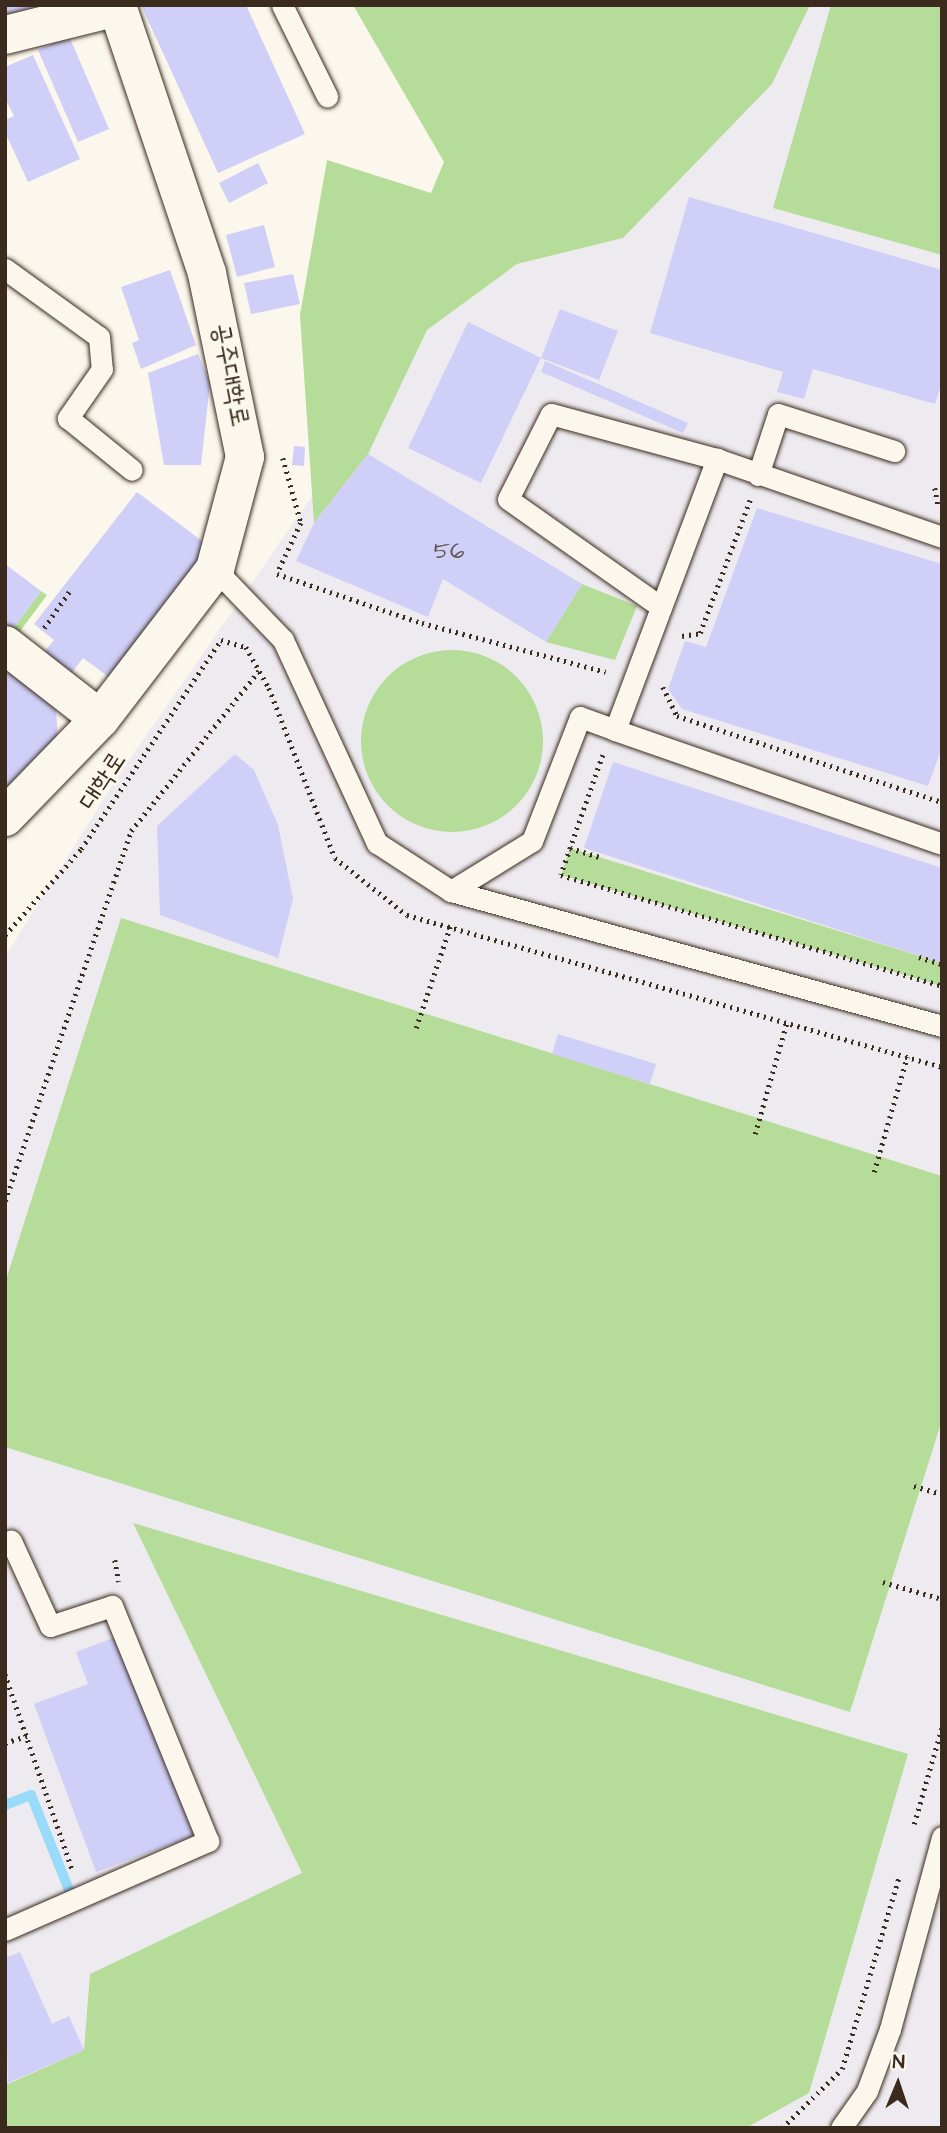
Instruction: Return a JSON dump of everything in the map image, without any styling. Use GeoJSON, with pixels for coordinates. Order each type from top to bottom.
{"type":"FeatureCollection","features":[{"type":"Feature","properties":{"kind":"street"},"geometry":{"type":"LineString","coordinates":[[5,35],[117,6]]}},
{"type":"Feature","properties":{"kind":"street","name":"공주대학로"},"geometry":{"type":"LineString","coordinates":[[5,817],[100,719],[215,569],[245,457],[241,420],[206,273],[117,6]]}},
{"type":"Feature","properties":{"kind":"street"},"geometry":{"type":"LineString","coordinates":[[22,640],[100,719]]}},
{"type":"Feature","properties":{"kind":"lane"},"geometry":{"type":"LineString","coordinates":[[282,5],[327,96]]}},
{"type":"Feature","properties":{"kind":"lane"},"geometry":{"type":"LineString","coordinates":[[5,269],[99,337],[102,369],[68,418],[132,470]]}},
{"type":"Feature","properties":{"kind":"lane"},"geometry":{"type":"LineString","coordinates":[[662,607],[508,499],[551,414],[717,459],[942,537]]}},
{"type":"Feature","properties":{"kind":"lane"},"geometry":{"type":"LineString","coordinates":[[758,475],[778,414],[894,451]]}},
{"type":"Feature","properties":{"kind":"lane"},"geometry":{"type":"LineString","coordinates":[[615,730],[717,459]]}},
{"type":"Feature","properties":{"kind":"lane"},"geometry":{"type":"LineString","coordinates":[[215,569],[283,640],[377,843],[451,891],[942,1026]]}},
{"type":"Feature","properties":{"kind":"lane"},"geometry":{"type":"LineString","coordinates":[[451,891],[531,841],[580,718],[942,844]]}},
{"type":"Feature","properties":{"kind":"lane"},"geometry":{"type":"LineString","coordinates":[[5,1930],[208,1841],[112,1606],[50,1626],[10,1541]]}},
{"type":"Feature","properties":{"kind":"lane"},"geometry":{"type":"LineString","coordinates":[[841,2128],[867,2091],[890,2029],[942,1837]]}},
{"type":"Feature","properties":{"kind":"path"},"geometry":{"type":"LineString","coordinates":[[284,459],[301,523],[277,574],[422,623],[610,673]]}},
{"type":"Feature","properties":{"kind":"path"},"geometry":{"type":"LineString","coordinates":[[935,488],[942,507]]}},
{"type":"Feature","properties":{"kind":"path"},"geometry":{"type":"LineString","coordinates":[[679,644],[683,633],[700,633],[751,496],[764,500]]}},
{"type":"Feature","properties":{"kind":"path"},"geometry":{"type":"LineString","coordinates":[[22,640],[69,592]]}},
{"type":"Feature","properties":{"kind":"path","name":"대학로"},"geometry":{"type":"LineString","coordinates":[[5,935],[81,849],[221,640]]}},
{"type":"Feature","properties":{"kind":"path"},"geometry":{"type":"LineString","coordinates":[[5,1201],[131,831],[283,640]]}},
{"type":"Feature","properties":{"kind":"path"},"geometry":{"type":"LineString","coordinates":[[666,677],[662,688],[677,716],[942,802]]}},
{"type":"Feature","properties":{"kind":"path"},"geometry":{"type":"LineString","coordinates":[[617,758],[604,754],[561,875],[942,986]]}},
{"type":"Feature","properties":{"kind":"path"},"geometry":{"type":"LineString","coordinates":[[570,848],[598,857]]}},
{"type":"Feature","properties":{"kind":"path"},"geometry":{"type":"LineString","coordinates":[[416,1028],[450,927]]}},
{"type":"Feature","properties":{"kind":"path"},"geometry":{"type":"LineString","coordinates":[[919,957],[942,964]]}},
{"type":"Feature","properties":{"kind":"path"},"geometry":{"type":"LineString","coordinates":[[755,1134],[787,1022]]}},
{"type":"Feature","properties":{"kind":"path"},"geometry":{"type":"LineString","coordinates":[[874,1172],[908,1057]]}},
{"type":"Feature","properties":{"kind":"path"},"geometry":{"type":"LineString","coordinates":[[914,1486],[942,1494]]}},
{"type":"Feature","properties":{"kind":"path"},"geometry":{"type":"LineString","coordinates":[[883,1582],[942,1599]]}},
{"type":"Feature","properties":{"kind":"path"},"geometry":{"type":"LineString","coordinates":[[5,1674],[78,1886]]}},
{"type":"Feature","properties":{"kind":"path"},"geometry":{"type":"LineString","coordinates":[[911,1836],[942,1727]]}},
{"type":"Feature","properties":{"kind":"path"},"geometry":{"type":"LineString","coordinates":[[5,1743],[27,1736]]}},
{"type":"Feature","properties":{"kind":"path"},"geometry":{"type":"LineString","coordinates":[[782,2128],[842,2069],[903,1862]]}},
{"type":"Feature","properties":{"kind":"shaded area"},"geometry":{"type":"Polygon","coordinates":[[[796,5],[942,5],[942,2128],[5,2128],[5,957],[116,779],[427,330],[517,264],[623,238],[796,5]]]}},
{"type":"Feature","properties":{"kind":"green space"},"geometry":{"type":"Polygon","coordinates":[[[353,5],[810,5],[772,84],[623,238],[517,264],[427,330],[368,454],[314,523],[300,315],[327,160],[431,193],[444,162],[353,5]]]}},
{"type":"Feature","properties":{"kind":"green space"},"geometry":{"type":"Polygon","coordinates":[[[831,5],[942,5],[942,255],[773,208],[831,5]]]}},
{"type":"Feature","properties":{"kind":"green space"},"geometry":{"type":"Polygon","coordinates":[[[582,584],[637,606],[615,660],[546,642],[582,584]]]}},
{"type":"Feature","properties":{"kind":"green space"},"geometry":{"type":"Polygon","coordinates":[[[41,591],[47,595],[18,634],[13,629],[41,591]]]}},
{"type":"Feature","properties":{"kind":"green space"},"geometry":{"type":"Polygon","coordinates":[[[452,650],[487,656],[517,676],[537,706],[543,741],[537,776],[517,806],[487,826],[452,832],[417,826],[387,806],[367,776],[361,741],[367,706],[387,676],[417,656],[452,650]]]}},
{"type":"Feature","properties":{"kind":"green space"},"geometry":{"type":"Polygon","coordinates":[[[570,848],[942,963],[942,986],[561,875],[570,848]]]}},
{"type":"Feature","properties":{"kind":"green space"},"geometry":{"type":"Polygon","coordinates":[[[121,918],[942,1176],[942,1420],[850,1712],[5,1447],[5,1283],[121,918]]]}},
{"type":"Feature","properties":{"kind":"green space"},"geometry":{"type":"Polygon","coordinates":[[[133,1523],[908,1754],[809,2093],[746,2128],[5,2128],[5,2076],[8,2084],[84,2050],[90,1974],[302,1873],[133,1523]]]}},
{"type":"Feature","properties":{"kind":"building"},"geometry":{"type":"Polygon","coordinates":[[[5,5],[48,6],[8,20],[5,5]]]}},
{"type":"Feature","properties":{"kind":"building"},"geometry":{"type":"Polygon","coordinates":[[[141,5],[246,5],[305,134],[218,173],[141,5]]]}},
{"type":"Feature","properties":{"kind":"building"},"geometry":{"type":"Polygon","coordinates":[[[69,36],[109,129],[78,142],[38,50],[69,36]]]}},
{"type":"Feature","properties":{"kind":"building"},"geometry":{"type":"Polygon","coordinates":[[[33,55],[80,159],[28,182],[5,132],[5,120],[14,116],[5,98],[5,67],[33,55]]]}},
{"type":"Feature","properties":{"kind":"building"},"geometry":{"type":"Polygon","coordinates":[[[258,163],[268,183],[229,203],[219,183],[258,163]]]}},
{"type":"Feature","properties":{"kind":"building"},"geometry":{"type":"Polygon","coordinates":[[[689,197],[942,270],[942,382],[935,404],[813,369],[804,399],[777,392],[783,372],[650,333],[689,197]]]}},
{"type":"Feature","properties":{"kind":"building"},"geometry":{"type":"Polygon","coordinates":[[[264,225],[275,267],[237,277],[226,235],[264,225]]]}},
{"type":"Feature","properties":{"kind":"building"},"geometry":{"type":"Polygon","coordinates":[[[170,270],[196,345],[141,369],[132,343],[139,340],[121,287],[170,270]]]}},
{"type":"Feature","properties":{"kind":"building"},"geometry":{"type":"Polygon","coordinates":[[[293,274],[300,304],[251,314],[244,283],[293,274]]]}},
{"type":"Feature","properties":{"kind":"building"},"geometry":{"type":"Polygon","coordinates":[[[560,309],[618,331],[599,380],[541,358],[560,309]]]}},
{"type":"Feature","properties":{"kind":"building"},"geometry":{"type":"Polygon","coordinates":[[[468,322],[541,358],[481,483],[408,448],[468,322]]]}},
{"type":"Feature","properties":{"kind":"building"},"geometry":{"type":"Polygon","coordinates":[[[198,354],[210,383],[201,465],[164,465],[148,373],[198,354]]]}},
{"type":"Feature","properties":{"kind":"building"},"geometry":{"type":"Polygon","coordinates":[[[545,361],[688,423],[683,433],[541,372],[545,361]]]}},
{"type":"Feature","properties":{"kind":"building"},"geometry":{"type":"Polygon","coordinates":[[[294,446],[305,447],[304,466],[292,465],[294,446]]]}},
{"type":"Feature","properties":{"kind":"building"},"geometry":{"type":"Polygon","coordinates":[[[368,454],[582,584],[546,642],[443,579],[428,617],[296,561],[314,523],[368,454]]]}},
{"type":"Feature","properties":{"kind":"building"},"geometry":{"type":"Polygon","coordinates":[[[137,492],[210,547],[109,677],[83,658],[55,695],[58,739],[5,807],[5,652],[30,670],[54,640],[34,624],[137,492]]]}},
{"type":"Feature","properties":{"kind":"building"},"geometry":{"type":"Polygon","coordinates":[[[757,508],[942,564],[942,747],[928,786],[682,709],[668,689],[685,641],[706,647],[757,508]]]}},
{"type":"Feature","properties":{"kind":"building"},"geometry":{"type":"Polygon","coordinates":[[[5,564],[41,591],[13,629],[5,624],[5,564]]]}},
{"type":"Feature","properties":{"kind":"building"},"geometry":{"type":"Polygon","coordinates":[[[235,754],[254,770],[278,825],[293,899],[278,958],[160,915],[157,826],[235,754]]]}},
{"type":"Feature","properties":{"kind":"building"},"geometry":{"type":"Polygon","coordinates":[[[613,762],[942,868],[942,963],[584,848],[613,762]]]}},
{"type":"Feature","properties":{"kind":"building"},"geometry":{"type":"Polygon","coordinates":[[[558,1034],[656,1064],[650,1084],[552,1054],[558,1034]]]}},
{"type":"Feature","properties":{"kind":"building"},"geometry":{"type":"Polygon","coordinates":[[[121,1635],[194,1836],[96,1872],[34,1704],[88,1684],[76,1652],[121,1635]]]}},
{"type":"Feature","properties":{"kind":"building"},"geometry":{"type":"Polygon","coordinates":[[[20,1952],[52,2024],[69,2016],[84,2050],[8,2083],[5,1958],[20,1952]]]}},
{"type":"Feature","properties":{"kind":"waterway"},"geometry":{"type":"LineString","coordinates":[[5,1805],[31,1795],[69,1890]]}}]}
